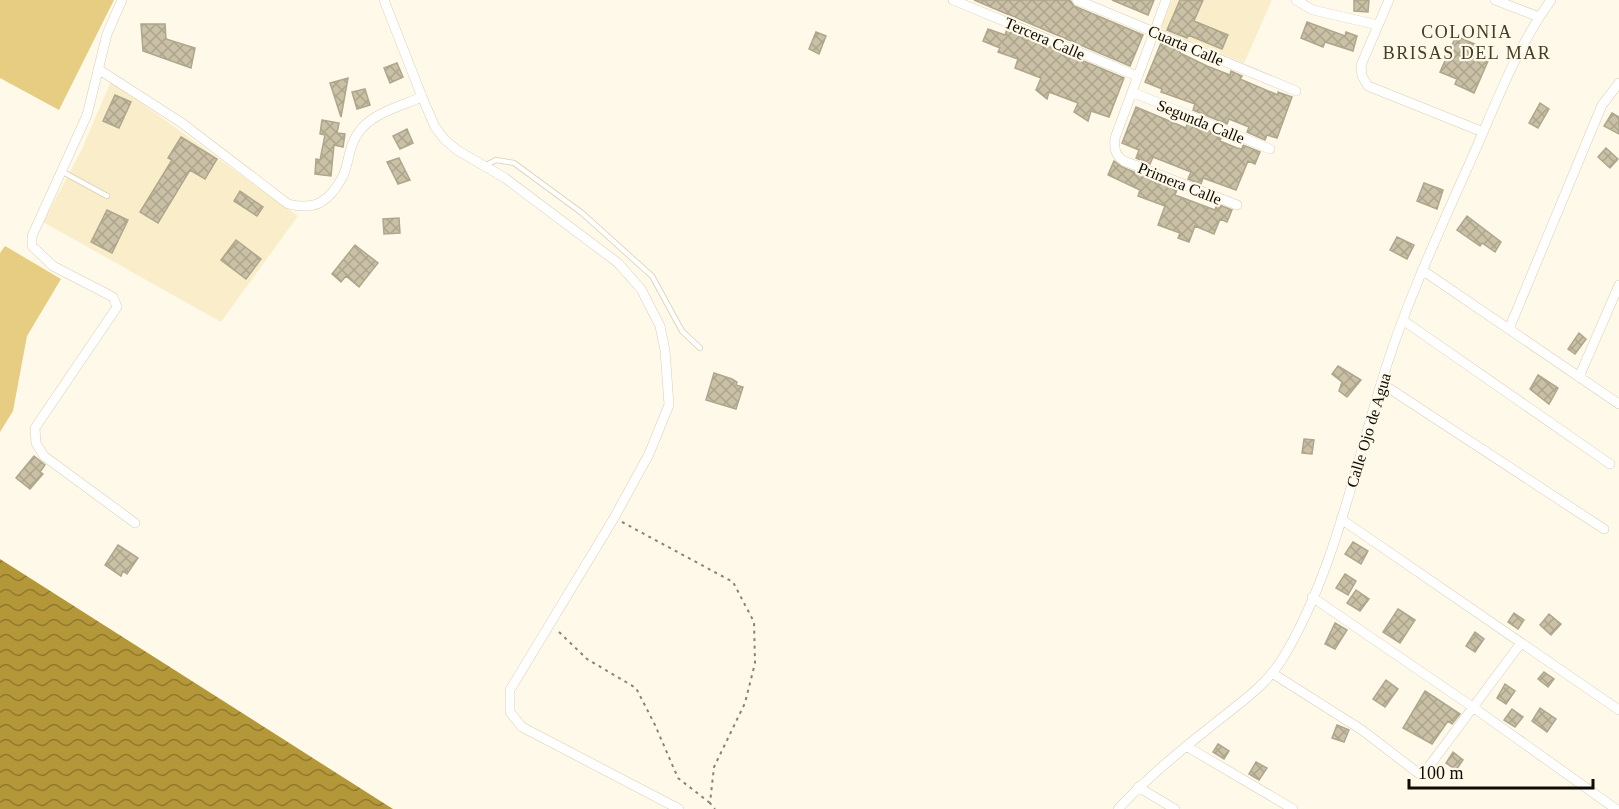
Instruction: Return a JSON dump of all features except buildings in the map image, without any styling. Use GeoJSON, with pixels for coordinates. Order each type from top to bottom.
{"type":"FeatureCollection","features":[{"type":"Feature","properties":{"kind":"street"},"geometry":{"type":"LineString","coordinates":[[122,0],[107,34],[87,115],[32,236],[32,246],[53,266],[113,297],[117,307],[35,428],[36,443],[44,456],[135,523]]}},
{"type":"Feature","properties":{"kind":"street"},"geometry":{"type":"LineString","coordinates":[[384,0],[435,127],[445,140],[457,150],[486,165],[618,263],[641,289],[660,326],[665,350],[669,405],[649,454],[614,518],[510,690],[510,712],[522,727],[679,809]]}},
{"type":"Feature","properties":{"kind":"street","name":"Tercera Calle"},"geometry":{"type":"LineString","coordinates":[[953,0],[1137,76]]}},
{"type":"Feature","properties":{"kind":"street","name":"Cuarta Calle"},"geometry":{"type":"LineString","coordinates":[[1077,0],[1296,91]]}},
{"type":"Feature","properties":{"kind":"street"},"geometry":{"type":"LineString","coordinates":[[1132,92],[1166,0]]}},
{"type":"Feature","properties":{"kind":"street"},"geometry":{"type":"LineString","coordinates":[[1296,0],[1313,10],[1378,25]]}},
{"type":"Feature","properties":{"kind":"street"},"geometry":{"type":"LineString","coordinates":[[1389,0],[1361,65],[1362,76],[1368,86],[1483,132]]}},
{"type":"Feature","properties":{"kind":"street"},"geometry":{"type":"LineString","coordinates":[[1495,0],[1539,17]]}},
{"type":"Feature","properties":{"kind":"street","name":"Calle Ojo de Agua"},"geometry":{"type":"LineString","coordinates":[[1118,809],[1138,787],[1246,699],[1272,673],[1291,642],[1312,597],[1341,519],[1381,383],[1422,270],[1483,132],[1539,17],[1551,0]]}},
{"type":"Feature","properties":{"kind":"street"},"geometry":{"type":"LineString","coordinates":[[98,69],[182,123],[288,204],[305,208],[323,203],[344,175],[351,146],[361,130],[374,117],[422,97]]}},
{"type":"Feature","properties":{"kind":"street"},"geometry":{"type":"LineString","coordinates":[[1509,329],[1602,105],[1619,83]]}},
{"type":"Feature","properties":{"kind":"street","name":"Segunda Calle"},"geometry":{"type":"LineString","coordinates":[[1132,92],[1270,149]]}},
{"type":"Feature","properties":{"kind":"street","name":"Primera Calle"},"geometry":{"type":"LineString","coordinates":[[1132,92],[1115,138],[1118,156],[1237,205]]}},
{"type":"Feature","properties":{"kind":"street"},"geometry":{"type":"LineString","coordinates":[[1422,270],[1619,404]]}},
{"type":"Feature","properties":{"kind":"street"},"geometry":{"type":"LineString","coordinates":[[1579,377],[1619,285]]}},
{"type":"Feature","properties":{"kind":"street"},"geometry":{"type":"LineString","coordinates":[[1404,321],[1610,464]]}},
{"type":"Feature","properties":{"kind":"street"},"geometry":{"type":"LineString","coordinates":[[1381,383],[1604,529]]}},
{"type":"Feature","properties":{"kind":"street"},"geometry":{"type":"LineString","coordinates":[[1341,519],[1619,710]]}},
{"type":"Feature","properties":{"kind":"street"},"geometry":{"type":"LineString","coordinates":[[1312,597],[1616,809]]}},
{"type":"Feature","properties":{"kind":"street"},"geometry":{"type":"LineString","coordinates":[[1272,673],[1362,729],[1418,773],[1425,772],[1521,643]]}},
{"type":"Feature","properties":{"kind":"street"},"geometry":{"type":"LineString","coordinates":[[1186,746],[1293,809]]}},
{"type":"Feature","properties":{"kind":"street"},"geometry":{"type":"LineString","coordinates":[[1138,787],[1175,809]]}},
{"type":"Feature","properties":{"kind":"lane"},"geometry":{"type":"LineString","coordinates":[[486,165],[496,160],[514,163],[582,213],[652,276],[682,331],[700,348]]}},
{"type":"Feature","properties":{"kind":"lane"},"geometry":{"type":"LineString","coordinates":[[63,172],[107,196]]}},
{"type":"Feature","properties":{"kind":"path"},"geometry":{"type":"LineString","coordinates":[[614,518],[734,582],[754,622],[752,673],[745,703],[714,767],[710,804]]}},
{"type":"Feature","properties":{"kind":"path"},"geometry":{"type":"LineString","coordinates":[[556,613],[559,634],[587,659],[636,688],[656,725],[678,778],[714,809]]}},
{"type":"Feature","properties":{"kind":"shaded area"},"geometry":{"type":"Polygon","coordinates":[[[0,0],[114,0],[59,110],[0,78],[0,0]]]}},
{"type":"Feature","properties":{"kind":"shaded area"},"geometry":{"type":"Polygon","coordinates":[[[1172,0],[1272,0],[1244,63],[1160,29],[1172,0]]]}},
{"type":"Feature","properties":{"kind":"shaded area"},"geometry":{"type":"Polygon","coordinates":[[[111,81],[298,216],[221,322],[43,222],[82,149],[111,81]]]}},
{"type":"Feature","properties":{"kind":"shaded area"},"geometry":{"type":"Polygon","coordinates":[[[5,246],[61,279],[27,336],[13,411],[0,432],[0,253],[5,246]]]}},
{"type":"Feature","properties":{"kind":"water"},"geometry":{"type":"Polygon","coordinates":[[[0,559],[393,809],[0,809],[0,559]]]}},
{"type":"Feature","properties":{"kind":"district","name":"COLONIA BRISAS DEL MAR"},"geometry":{"type":"Point","coordinates":[1467,42]}}]}
